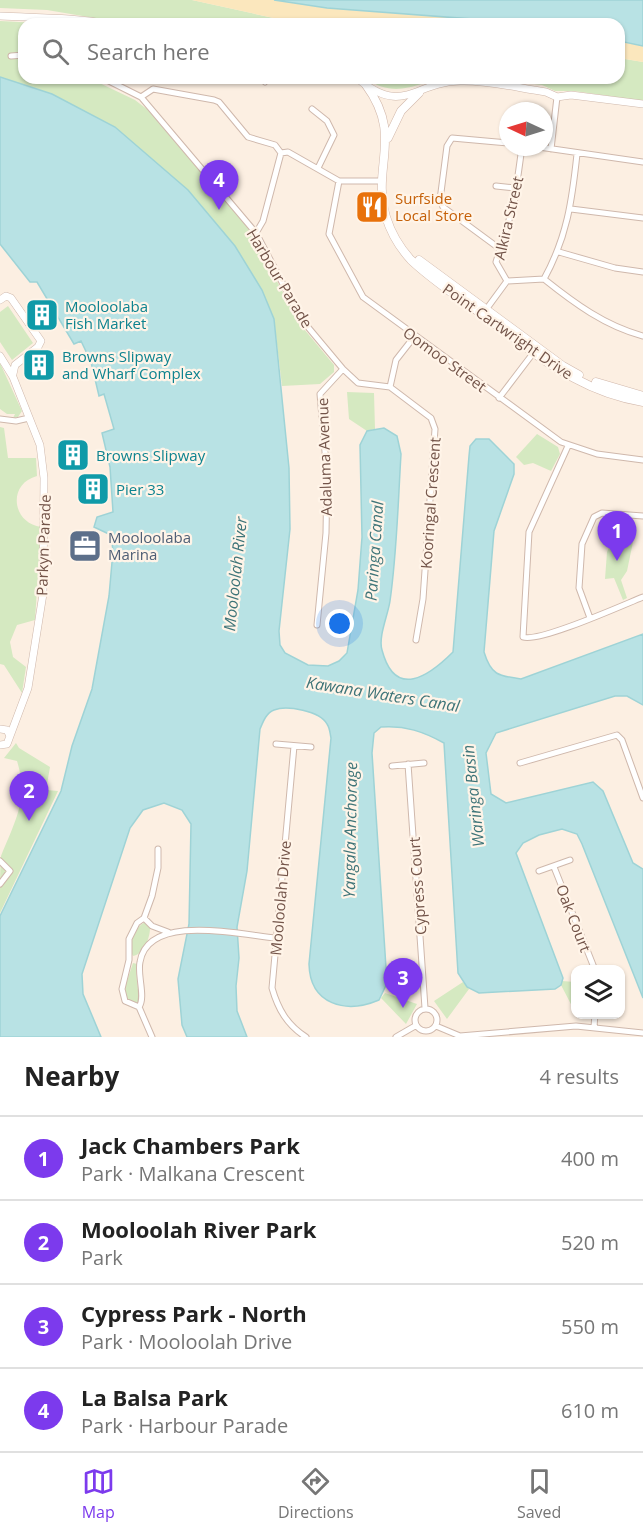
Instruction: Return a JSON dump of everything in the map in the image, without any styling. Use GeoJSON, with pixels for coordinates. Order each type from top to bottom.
{"type":"FeatureCollection","features":[{"type":"Feature","properties":{"kind":"main road","name":"Point Cartwright Drive"},"geometry":{"type":"LineString","coordinates":[[366,85],[386,127],[386,149]]}},
{"type":"Feature","properties":{"kind":"main road","name":"Point Cartwright Drive"},"geometry":{"type":"LineString","coordinates":[[419,93],[401,111],[389,136],[386,149],[382,181],[383,206],[390,228],[414,259],[576,379],[624,399],[643,402]]}},
{"type":"Feature","properties":{"kind":"main road","name":"Point Cartwright Drive"},"geometry":{"type":"LineString","coordinates":[[535,350],[603,386],[643,396]]}},
{"type":"Feature","properties":{"kind":"street"},"geometry":{"type":"LineString","coordinates":[[0,16],[60,18]]}},
{"type":"Feature","properties":{"kind":"street"},"geometry":{"type":"LineString","coordinates":[[11,56],[18,55]]}},
{"type":"Feature","properties":{"kind":"street","name":"Harbour Parade"},"geometry":{"type":"LineString","coordinates":[[115,84],[141,97],[256,233],[302,320],[343,369],[358,384],[390,387]]}},
{"type":"Feature","properties":{"kind":"street"},"geometry":{"type":"LineString","coordinates":[[366,85],[375,91],[395,96],[419,93],[439,84]]}},
{"type":"Feature","properties":{"kind":"street"},"geometry":{"type":"LineString","coordinates":[[489,84],[546,92],[557,97],[571,96],[643,104]]}},
{"type":"Feature","properties":{"kind":"street"},"geometry":{"type":"LineString","coordinates":[[141,97],[153,89],[219,102],[248,137],[275,145],[281,153]]}},
{"type":"Feature","properties":{"kind":"street"},"geometry":{"type":"LineString","coordinates":[[553,132],[557,97]]}},
{"type":"Feature","properties":{"kind":"street"},"geometry":{"type":"LineString","coordinates":[[312,109],[327,121],[334,135],[318,168]]}},
{"type":"Feature","properties":{"kind":"street"},"geometry":{"type":"LineString","coordinates":[[499,142],[452,138],[447,146],[440,200],[448,212],[500,249]]}},
{"type":"Feature","properties":{"kind":"street"},"geometry":{"type":"LineString","coordinates":[[553,149],[643,162]]}},
{"type":"Feature","properties":{"kind":"street"},"geometry":{"type":"LineString","coordinates":[[281,153],[288,153],[339,181],[382,181]]}},
{"type":"Feature","properties":{"kind":"street"},"geometry":{"type":"LineString","coordinates":[[256,233],[262,226],[281,153]]}},
{"type":"Feature","properties":{"kind":"street"},"geometry":{"type":"LineString","coordinates":[[544,279],[559,252],[571,208],[577,154]]}},
{"type":"Feature","properties":{"kind":"street","name":"Alkira Street"},"geometry":{"type":"LineString","coordinates":[[484,312],[507,281],[497,266],[516,189],[521,156]]}},
{"type":"Feature","properties":{"kind":"street","name":"Oomoo Street"},"geometry":{"type":"LineString","coordinates":[[339,181],[329,225],[331,238],[363,297],[499,399],[568,446],[597,454],[643,460]]}},
{"type":"Feature","properties":{"kind":"street"},"geometry":{"type":"LineString","coordinates":[[496,186],[516,189]]}},
{"type":"Feature","properties":{"kind":"street"},"geometry":{"type":"LineString","coordinates":[[571,208],[643,218]]}},
{"type":"Feature","properties":{"kind":"street"},"geometry":{"type":"LineString","coordinates":[[559,252],[615,268],[643,272]]}},
{"type":"Feature","properties":{"kind":"street"},"geometry":{"type":"LineString","coordinates":[[507,281],[544,279],[576,304],[614,327],[643,336]]}},
{"type":"Feature","properties":{"kind":"street"},"geometry":{"type":"LineString","coordinates":[[0,300],[6,296],[10,298],[41,341],[39,347],[15,365],[13,377]]}},
{"type":"Feature","properties":{"kind":"street"},"geometry":{"type":"LineString","coordinates":[[390,387],[396,360],[414,337]]}},
{"type":"Feature","properties":{"kind":"street"},"geometry":{"type":"LineString","coordinates":[[499,399],[535,350]]}},
{"type":"Feature","properties":{"kind":"street","name":"Parkyn Parade"},"geometry":{"type":"LineString","coordinates":[[0,356],[13,377],[40,445],[44,466],[43,591],[33,662],[19,715],[10,736],[2,746]]}},
{"type":"Feature","properties":{"kind":"street"},"geometry":{"type":"LineString","coordinates":[[5,363],[15,365]]}},
{"type":"Feature","properties":{"kind":"street","name":"Adaluma Avenue"},"geometry":{"type":"LineString","coordinates":[[317,625],[326,521],[327,475],[320,394],[343,369]]}},
{"type":"Feature","properties":{"kind":"street","name":"Kooringal Crescent"},"geometry":{"type":"LineString","coordinates":[[390,387],[431,418],[435,429],[423,599],[417,640]]}},
{"type":"Feature","properties":{"kind":"street"},"geometry":{"type":"LineString","coordinates":[[0,419],[16,421],[29,418]]}},
{"type":"Feature","properties":{"kind":"street"},"geometry":{"type":"LineString","coordinates":[[568,446],[529,532],[523,637],[532,638],[643,597]]}},
{"type":"Feature","properties":{"kind":"street"},"geometry":{"type":"LineString","coordinates":[[590,618],[579,588],[582,544],[594,518],[602,513],[643,516]]}},
{"type":"Feature","properties":{"kind":"street"},"geometry":{"type":"LineString","coordinates":[[10,736],[2,729],[12,725],[19,715]]}},
{"type":"Feature","properties":{"kind":"street"},"geometry":{"type":"LineString","coordinates":[[520,764],[617,735],[643,798]]}},
{"type":"Feature","properties":{"kind":"street"},"geometry":{"type":"LineString","coordinates":[[276,744],[311,747]]}},
{"type":"Feature","properties":{"kind":"street","name":"Mooloolah Drive"},"geometry":{"type":"LineString","coordinates":[[294,746],[272,973],[276,1000],[288,1022],[306,1037]]}},
{"type":"Feature","properties":{"kind":"street"},"geometry":{"type":"LineString","coordinates":[[392,766],[424,763]]}},
{"type":"Feature","properties":{"kind":"street","name":"Cypress Court"},"geometry":{"type":"LineString","coordinates":[[408,764],[425,1008]]}},
{"type":"Feature","properties":{"kind":"street"},"geometry":{"type":"LineString","coordinates":[[140,958],[135,960],[128,949],[132,929],[144,918],[158,868],[158,849]]}},
{"type":"Feature","properties":{"kind":"street","name":"Oak Court"},"geometry":{"type":"LineString","coordinates":[[540,871],[570,860]]}},
{"type":"Feature","properties":{"kind":"street"},"geometry":{"type":"LineString","coordinates":[[0,861],[10,871],[0,884]]}},
{"type":"Feature","properties":{"kind":"street","name":"Oak Court"},"geometry":{"type":"LineString","coordinates":[[554,867],[593,965]]}},
{"type":"Feature","properties":{"kind":"street"},"geometry":{"type":"LineString","coordinates":[[144,918],[152,927],[168,932]]}},
{"type":"Feature","properties":{"kind":"street"},"geometry":{"type":"LineString","coordinates":[[152,927],[152,941]]}},
{"type":"Feature","properties":{"kind":"street"},"geometry":{"type":"LineString","coordinates":[[139,1007],[142,1004],[138,972],[140,958],[152,941],[168,932],[184,930],[276,939]]}},
{"type":"Feature","properties":{"kind":"street"},"geometry":{"type":"LineString","coordinates":[[130,955],[122,992],[125,1001],[139,1007],[152,1037]]}},
{"type":"Feature","properties":{"kind":"street"},"geometry":{"type":"LineString","coordinates":[[416,1026],[416,1014],[425,1008],[436,1015],[435,1026]]}},
{"type":"Feature","properties":{"kind":"street"},"geometry":{"type":"LineString","coordinates":[[594,1028],[595,1019]]}},
{"type":"Feature","properties":{"kind":"street"},"geometry":{"type":"LineString","coordinates":[[416,1026],[425,1032],[435,1026]]}},
{"type":"Feature","properties":{"kind":"street"},"geometry":{"type":"LineString","coordinates":[[396,1037],[416,1026]]}},
{"type":"Feature","properties":{"kind":"street"},"geometry":{"type":"LineString","coordinates":[[435,1026],[447,1035],[460,1036],[576,1026],[643,1033]]}},
{"type":"Feature","properties":{"kind":"green space"},"geometry":{"type":"Polygon","coordinates":[[[0,0],[192,0],[274,18],[94,18],[47,10],[0,8],[0,0]]]}},
{"type":"Feature","properties":{"kind":"green space"},"geometry":{"type":"Polygon","coordinates":[[[0,21],[18,22],[18,83],[0,77],[0,21]]]}},
{"type":"Feature","properties":{"kind":"green space"},"geometry":{"type":"Polygon","coordinates":[[[625,59],[643,62],[643,101],[574,91],[555,91],[534,84],[625,84],[625,59]]]}},
{"type":"Feature","properties":{"kind":"green space"},"geometry":{"type":"Polygon","coordinates":[[[21,84],[102,84],[135,100],[148,110],[250,230],[299,323],[334,365],[334,372],[320,384],[282,386],[274,319],[52,94],[21,84]]]}},
{"type":"Feature","properties":{"kind":"green space"},"geometry":{"type":"Polygon","coordinates":[[[376,84],[420,84],[397,89],[376,84]]]}},
{"type":"Feature","properties":{"kind":"green space"},"geometry":{"type":"Polygon","coordinates":[[[8,306],[33,343],[12,360],[0,342],[0,312],[8,306]]]}},
{"type":"Feature","properties":{"kind":"green space"},"geometry":{"type":"Polygon","coordinates":[[[0,363],[22,411],[18,417],[13,418],[15,414],[7,414],[0,409],[0,363]]]}},
{"type":"Feature","properties":{"kind":"green space"},"geometry":{"type":"Polygon","coordinates":[[[347,392],[374,393],[375,429],[367,431],[349,419],[347,392]]]}},
{"type":"Feature","properties":{"kind":"green space"},"geometry":{"type":"Polygon","coordinates":[[[0,427],[4,428],[8,458],[36,458],[37,476],[27,480],[17,495],[19,511],[24,518],[31,524],[41,527],[35,620],[17,625],[10,642],[13,657],[26,667],[22,693],[4,665],[0,664],[0,427]]]}},
{"type":"Feature","properties":{"kind":"green space"},"geometry":{"type":"Polygon","coordinates":[[[537,434],[558,447],[560,454],[551,471],[533,463],[524,465],[516,457],[537,434]]]}},
{"type":"Feature","properties":{"kind":"green space"},"geometry":{"type":"Polygon","coordinates":[[[612,540],[633,542],[627,571],[621,580],[627,598],[623,600],[614,578],[605,579],[607,552],[612,540]]]}},
{"type":"Feature","properties":{"kind":"green space"},"geometry":{"type":"Polygon","coordinates":[[[16,743],[19,748],[50,767],[46,790],[58,791],[0,913],[1,856],[19,810],[22,787],[17,761],[4,758],[16,743]]]}},
{"type":"Feature","properties":{"kind":"green space"},"geometry":{"type":"Polygon","coordinates":[[[145,922],[150,928],[148,941],[137,955],[133,956],[131,947],[134,934],[145,922]]]}},
{"type":"Feature","properties":{"kind":"green space"},"geometry":{"type":"Polygon","coordinates":[[[133,963],[137,964],[139,1003],[133,1004],[128,1001],[124,990],[133,963]]]}},
{"type":"Feature","properties":{"kind":"green space"},"geometry":{"type":"Polygon","coordinates":[[[562,981],[571,982],[571,1004],[561,985],[562,981]]]}},
{"type":"Feature","properties":{"kind":"green space"},"geometry":{"type":"Polygon","coordinates":[[[463,982],[469,989],[447,1019],[434,1001],[463,982]]]}},
{"type":"Feature","properties":{"kind":"green space"},"geometry":{"type":"Polygon","coordinates":[[[385,993],[417,1004],[406,1024],[381,998],[385,993]]]}},
{"type":"Feature","properties":{"kind":"sand"},"geometry":{"type":"Polygon","coordinates":[[[192,0],[274,0],[327,8],[459,18],[274,18],[192,0]]]}},
{"type":"Feature","properties":{"kind":"sand"},"geometry":{"type":"Polygon","coordinates":[[[625,42],[643,46],[643,62],[625,59],[625,42]]]}},
{"type":"Feature","properties":{"kind":"water"},"geometry":{"type":"Polygon","coordinates":[[[274,0],[643,0],[643,46],[625,42],[625,18],[459,18],[327,8],[274,0]]]}},
{"type":"Feature","properties":{"kind":"water"},"geometry":{"type":"Polygon","coordinates":[[[0,77],[52,94],[115,127],[188,190],[235,246],[262,290],[274,319],[289,468],[290,529],[279,631],[280,645],[285,653],[308,665],[328,666],[339,661],[347,653],[358,590],[362,537],[360,445],[367,431],[384,428],[397,436],[401,454],[396,546],[389,607],[381,645],[388,665],[395,675],[404,679],[413,679],[434,669],[453,652],[470,446],[476,439],[489,439],[514,464],[514,474],[494,531],[484,652],[490,666],[501,675],[521,679],[643,634],[643,705],[627,696],[615,696],[496,733],[486,753],[491,794],[506,803],[593,782],[603,791],[633,863],[643,869],[643,998],[582,844],[577,834],[562,829],[539,835],[523,843],[516,853],[563,978],[561,985],[555,989],[479,993],[467,987],[458,973],[444,743],[414,730],[398,727],[381,727],[374,733],[372,753],[387,983],[379,1000],[367,1004],[343,1006],[323,997],[311,978],[309,964],[331,738],[328,726],[323,719],[303,710],[287,708],[269,713],[260,729],[247,871],[237,927],[239,958],[236,986],[237,1011],[247,1037],[187,1037],[182,1025],[178,979],[189,924],[191,824],[182,810],[164,803],[143,810],[130,828],[82,974],[83,994],[101,1037],[0,1037],[0,916],[61,791],[72,746],[92,689],[109,596],[113,551],[111,535],[94,527],[97,517],[113,512],[110,467],[102,433],[114,429],[104,394],[99,396],[91,362],[81,341],[74,344],[37,282],[30,282],[0,244],[0,77]]]}},
{"type":"Feature","properties":{"kind":"place","name":"Surfside Local Store"},"geometry":{"type":"Point","coordinates":[372,207]}},
{"type":"Feature","properties":{"kind":"place","name":"La Balsa Park"},"geometry":{"type":"Point","coordinates":[219,210]}},
{"type":"Feature","properties":{"kind":"place","name":"Mooloolaba Fish Market"},"geometry":{"type":"Point","coordinates":[42,315]}},
{"type":"Feature","properties":{"kind":"place","name":"Browns Slipway and Wharf Complex"},"geometry":{"type":"Point","coordinates":[39,365]}},
{"type":"Feature","properties":{"kind":"place","name":"Browns Slipway"},"geometry":{"type":"Point","coordinates":[73,455]}},
{"type":"Feature","properties":{"kind":"place","name":"Pier 33"},"geometry":{"type":"Point","coordinates":[93,489]}},
{"type":"Feature","properties":{"kind":"place","name":"Mooloolaba Marina"},"geometry":{"type":"Point","coordinates":[85,546]}},
{"type":"Feature","properties":{"kind":"place","name":"Jack Chambers Park"},"geometry":{"type":"Point","coordinates":[617,561]}},
{"type":"Feature","properties":{"kind":"place","name":"Mooloolah River Park"},"geometry":{"type":"Point","coordinates":[29,821]}},
{"type":"Feature","properties":{"kind":"place","name":"Cypress Park - North"},"geometry":{"type":"Point","coordinates":[403,1008]}},
{"type":"Feature","properties":{"kind":"water label","name":"Paringa Canal"},"geometry":{"type":"Point","coordinates":[374,551]}},
{"type":"Feature","properties":{"kind":"water label","name":"Mooloolah River"},"geometry":{"type":"Point","coordinates":[235,574]}},
{"type":"Feature","properties":{"kind":"water label","name":"Kawana Waters Canal"},"geometry":{"type":"Point","coordinates":[383,694]}},
{"type":"Feature","properties":{"kind":"water label","name":"Waringa Basin"},"geometry":{"type":"Point","coordinates":[473,796]}},
{"type":"Feature","properties":{"kind":"water label","name":"Yangala Anchorage"},"geometry":{"type":"Point","coordinates":[350,830]}}]}
